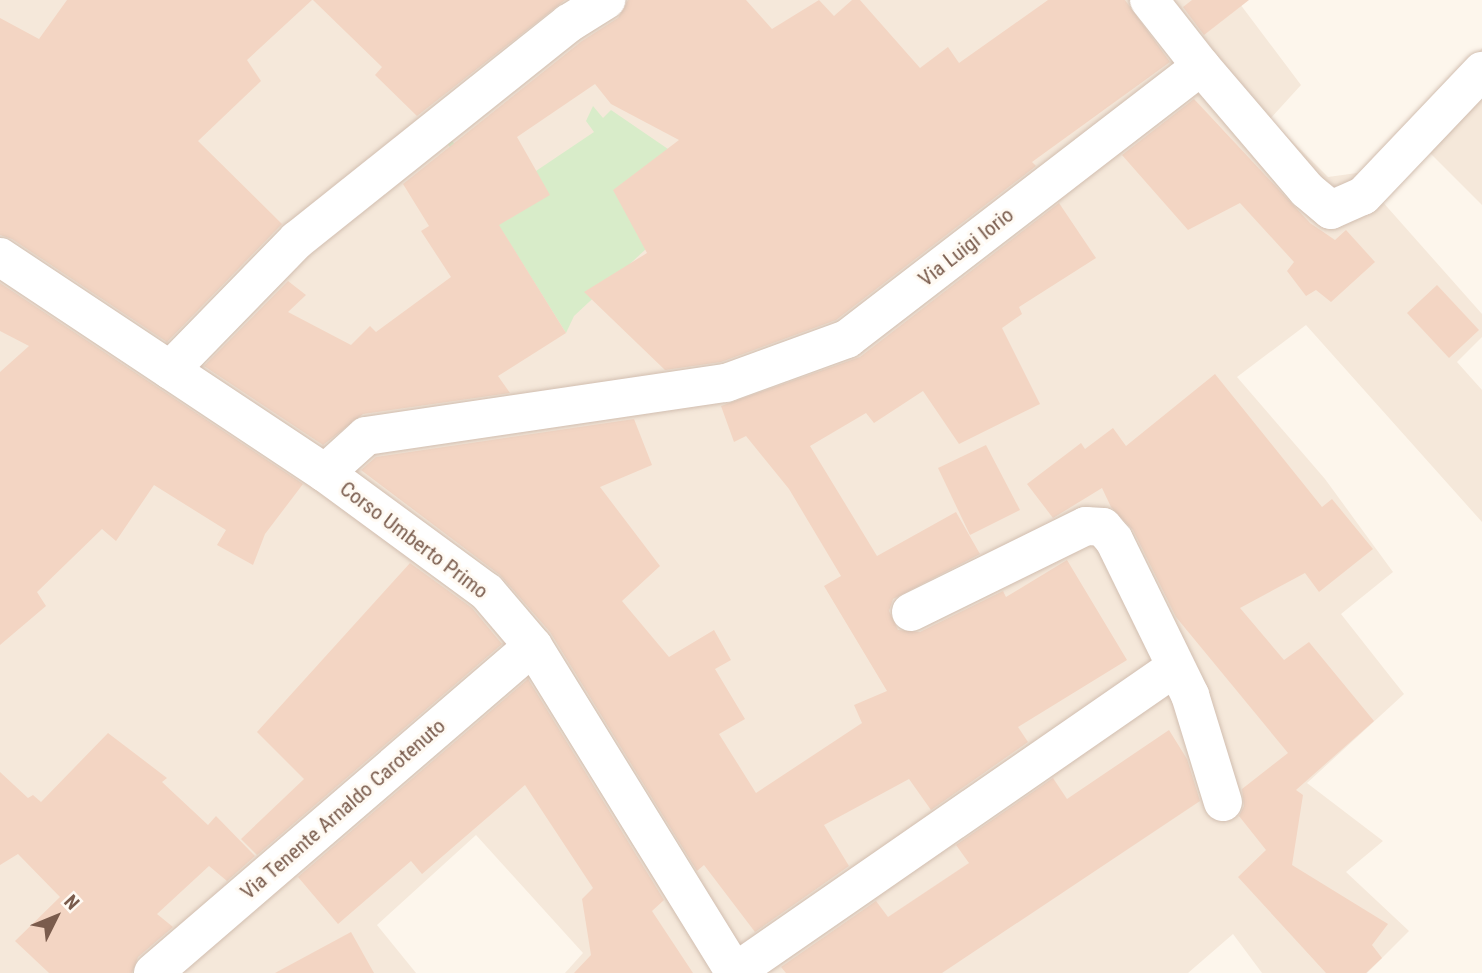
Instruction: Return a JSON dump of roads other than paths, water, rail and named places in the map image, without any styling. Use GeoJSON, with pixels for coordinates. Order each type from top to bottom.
{"type":"FeatureCollection","features":[{"type":"Feature","properties":{"kind":"street"},"geometry":{"type":"LineString","coordinates":[[170,370],[297,240],[569,23],[606,0]]}},
{"type":"Feature","properties":{"kind":"street"},"geometry":{"type":"LineString","coordinates":[[1149,0],[1200,66],[1307,190],[1331,209],[1363,196],[1482,71]]}},
{"type":"Feature","properties":{"kind":"street","name":"Via Luigi Iorio"},"geometry":{"type":"LineString","coordinates":[[325,473],[366,436],[726,383],[847,340],[1200,66]]}},
{"type":"Feature","properties":{"kind":"street","name":"Corso Umberto Primo"},"geometry":{"type":"LineString","coordinates":[[0,257],[325,473],[487,592],[533,646],[735,973]]}},
{"type":"Feature","properties":{"kind":"street"},"geometry":{"type":"LineString","coordinates":[[911,612],[1086,526],[1103,527],[1114,540],[1174,668],[1190,695],[1223,802]]}},
{"type":"Feature","properties":{"kind":"street","name":"Via Tenente Arnaldo Carotenuto"},"geometry":{"type":"LineString","coordinates":[[153,973],[533,646]]}},
{"type":"Feature","properties":{"kind":"street"},"geometry":{"type":"LineString","coordinates":[[735,973],[1174,668]]}}]}
